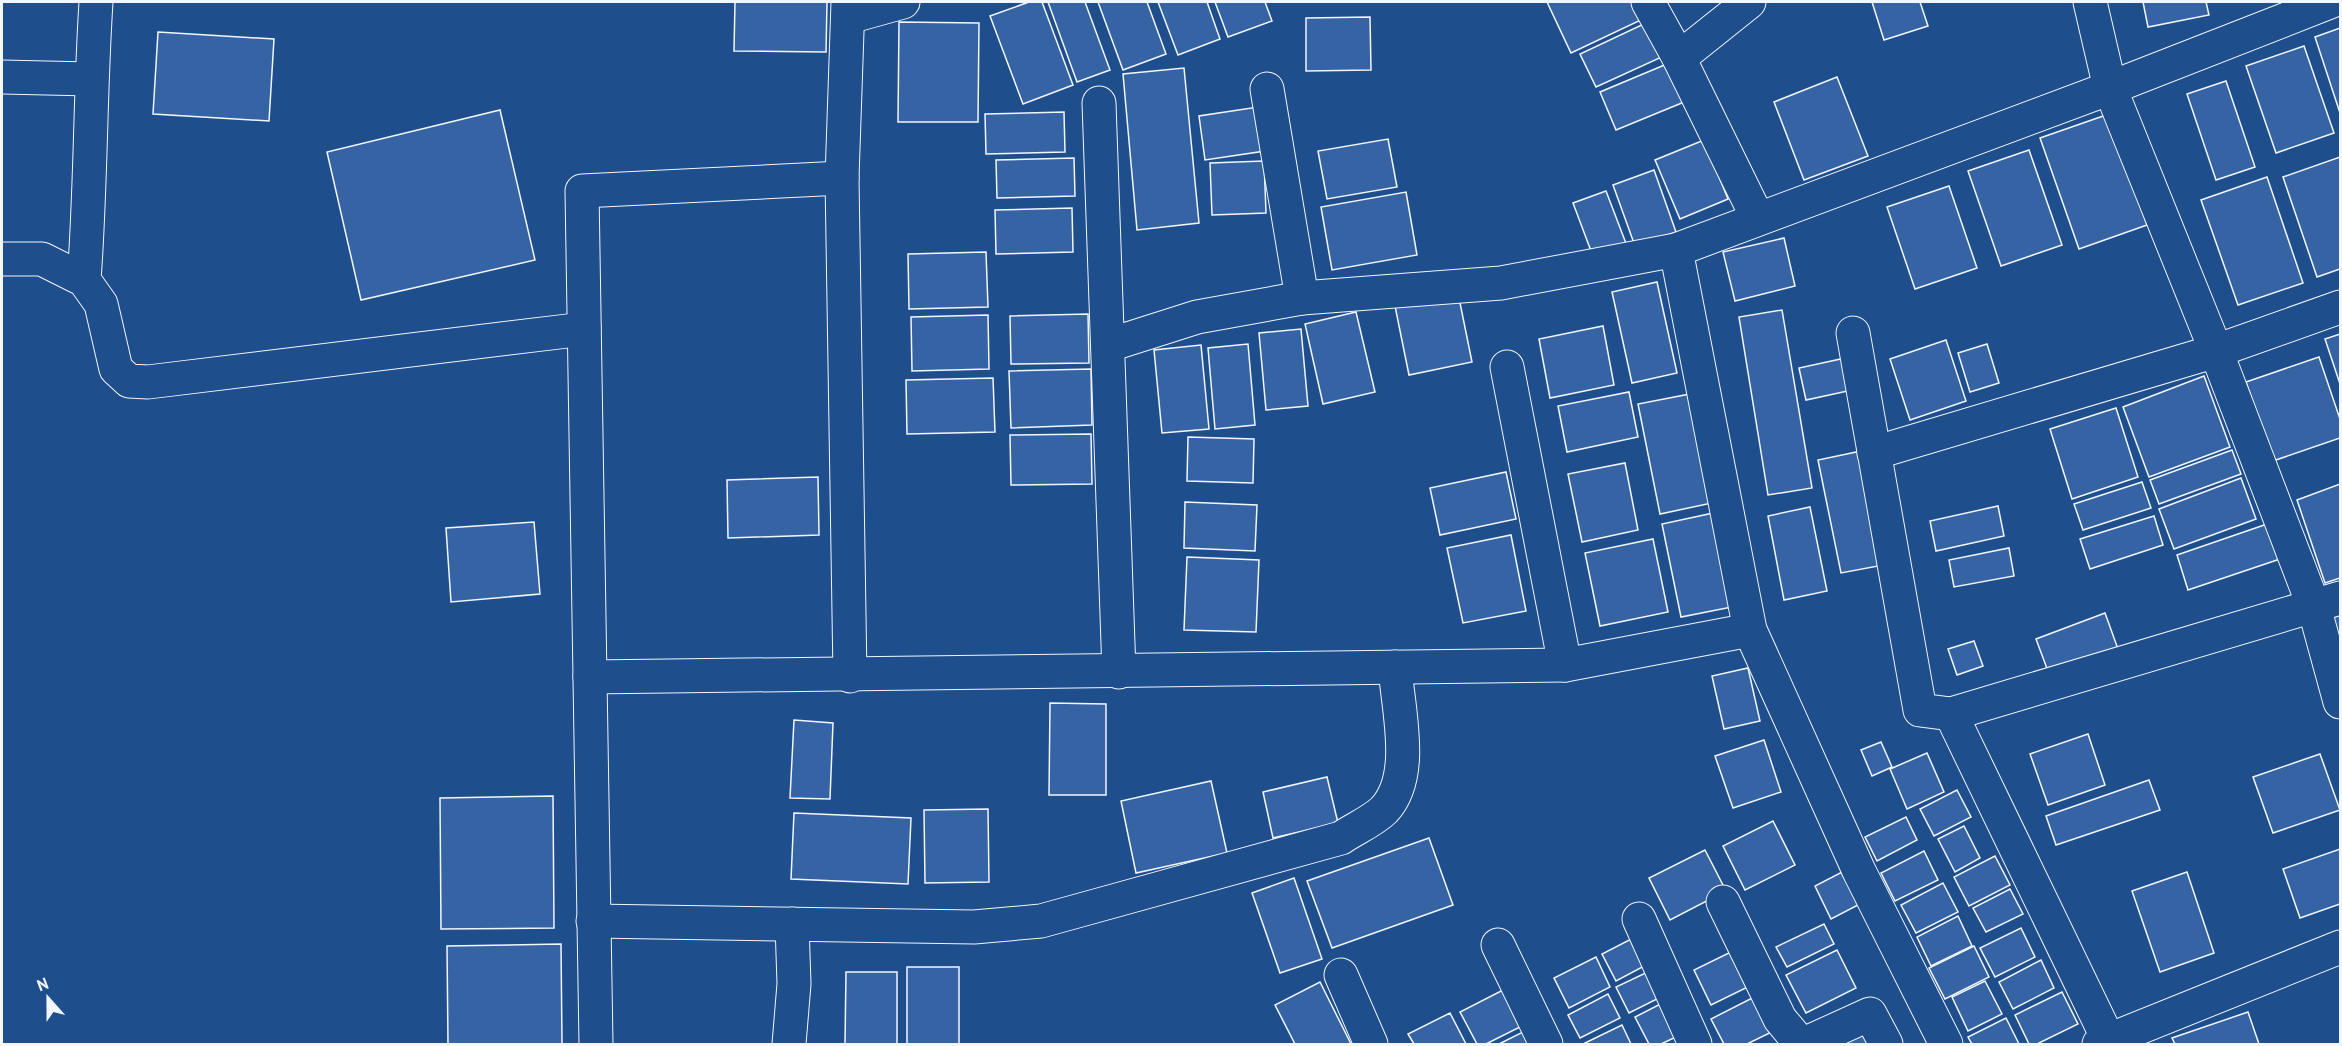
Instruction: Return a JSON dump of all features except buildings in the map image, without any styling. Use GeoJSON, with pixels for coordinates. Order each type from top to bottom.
{"type":"FeatureCollection","features":[{"type":"Feature","properties":{"kind":"street"},"geometry":{"type":"LineString","coordinates":[[84,280],[90,196],[91,79],[96,2]]}},
{"type":"Feature","properties":{"kind":"street"},"geometry":{"type":"LineString","coordinates":[[850,676],[842,178],[849,9],[903,2]]}},
{"type":"Feature","properties":{"kind":"street"},"geometry":{"type":"LineString","coordinates":[[1648,2],[1679,58],[1758,219]]}},
{"type":"Feature","properties":{"kind":"street"},"geometry":{"type":"LineString","coordinates":[[1679,58],[1749,2]]}},
{"type":"Feature","properties":{"kind":"street"},"geometry":{"type":"LineString","coordinates":[[2090,2],[2110,88],[2216,351],[2327,603],[2340,702]]}},
{"type":"Feature","properties":{"kind":"street"},"geometry":{"type":"LineString","coordinates":[[1109,345],[1197,317],[1302,297],[1501,283],[1676,250],[2110,88],[2330,2]]}},
{"type":"Feature","properties":{"kind":"street"},"geometry":{"type":"LineString","coordinates":[[2,77],[91,79]]}},
{"type":"Feature","properties":{"kind":"street"},"geometry":{"type":"LineString","coordinates":[[1267,88],[1302,297]]}},
{"type":"Feature","properties":{"kind":"street"},"geometry":{"type":"LineString","coordinates":[[1099,103],[1119,672]]}},
{"type":"Feature","properties":{"kind":"street"},"geometry":{"type":"LineString","coordinates":[[596,1044],[582,191],[842,178]]}},
{"type":"Feature","properties":{"kind":"street"},"geometry":{"type":"LineString","coordinates":[[1676,250],[1750,630],[1859,871],[1946,1044]]}},
{"type":"Feature","properties":{"kind":"street"},"geometry":{"type":"LineString","coordinates":[[2,259],[42,260],[84,280],[101,304],[116,369],[129,381],[148,382],[584,329]]}},
{"type":"Feature","properties":{"kind":"street"},"geometry":{"type":"LineString","coordinates":[[1874,453],[2216,351],[2340,307]]}},
{"type":"Feature","properties":{"kind":"street"},"geometry":{"type":"LineString","coordinates":[[1853,333],[1920,710],[1951,714],[2327,603]]}},
{"type":"Feature","properties":{"kind":"street"},"geometry":{"type":"LineString","coordinates":[[1507,367],[1565,665]]}},
{"type":"Feature","properties":{"kind":"street"},"geometry":{"type":"LineString","coordinates":[[590,677],[850,676],[1565,665],[1750,630]]}},
{"type":"Feature","properties":{"kind":"street"},"geometry":{"type":"LineString","coordinates":[[593,921],[975,927],[1041,921],[1341,838],[1383,812],[1398,790],[1403,770],[1395,668]]}},
{"type":"Feature","properties":{"kind":"street"},"geometry":{"type":"LineString","coordinates":[[1951,714],[2104,1042],[2340,947]]}},
{"type":"Feature","properties":{"kind":"street"},"geometry":{"type":"LineString","coordinates":[[1723,902],[1780,1019],[1802,1044],[1870,1014],[1886,1044]]}},
{"type":"Feature","properties":{"kind":"street"},"geometry":{"type":"LineString","coordinates":[[1639,919],[1695,1044]]}},
{"type":"Feature","properties":{"kind":"street"},"geometry":{"type":"LineString","coordinates":[[789,1044],[794,984],[792,924]]}},
{"type":"Feature","properties":{"kind":"street"},"geometry":{"type":"LineString","coordinates":[[1498,945],[1546,1044]]}},
{"type":"Feature","properties":{"kind":"street"},"geometry":{"type":"LineString","coordinates":[[1341,975],[1371,1044]]}}]}
